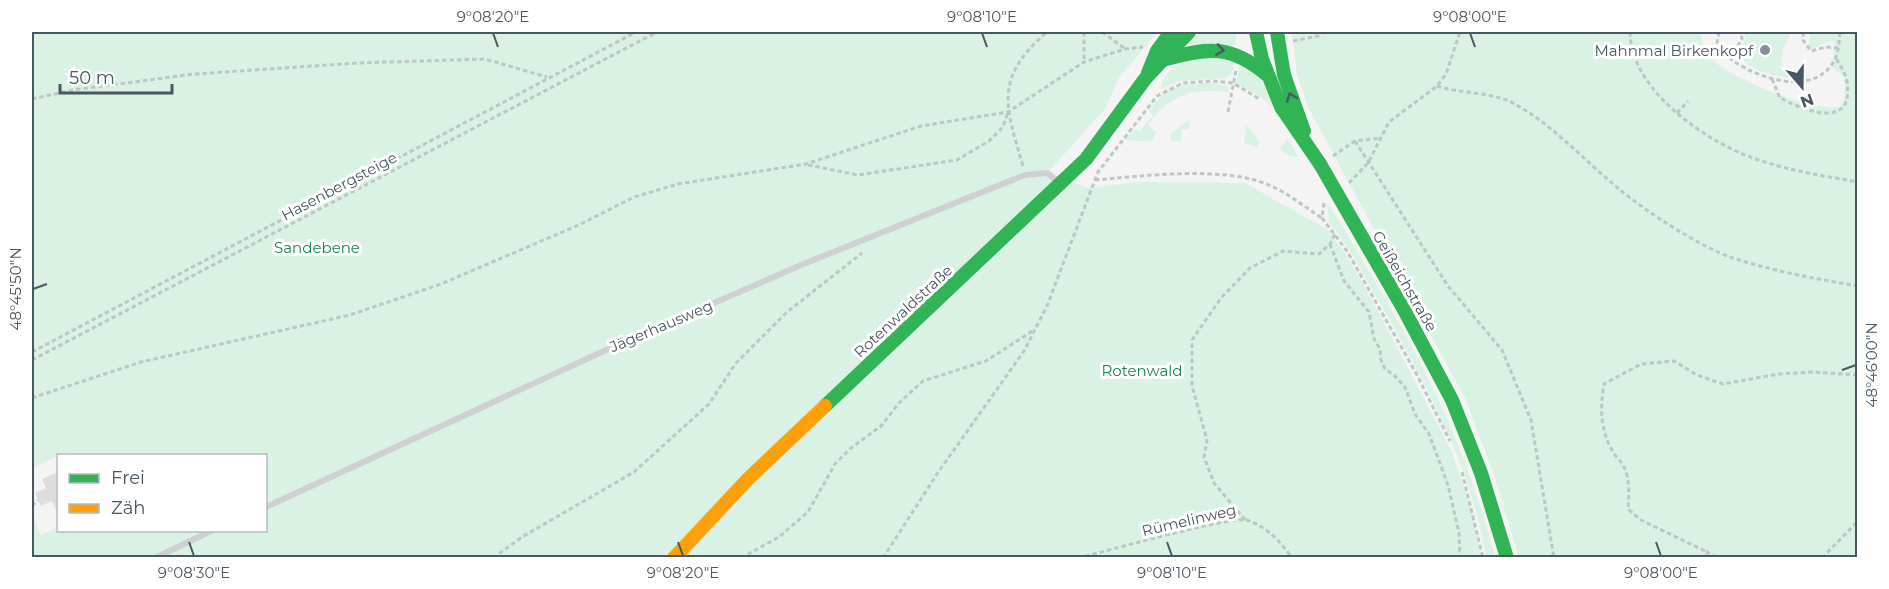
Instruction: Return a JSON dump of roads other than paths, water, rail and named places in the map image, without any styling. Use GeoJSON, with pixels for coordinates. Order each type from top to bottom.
{"type":"FeatureCollection","features":[{"type":"Feature","properties":{"kind":"main road","name":"Rotenwaldstraße"},"geometry":{"type":"LineString","coordinates":[[1145,79],[1157,51],[1171,32]]}},
{"type":"Feature","properties":{"kind":"main road","name":"Rotenwaldstraße"},"geometry":{"type":"LineString","coordinates":[[674,558],[749,478],[1061,184],[1097,147],[1145,79],[1189,32]]}},
{"type":"Feature","properties":{"kind":"main road","name":"Geißeichstraße"},"geometry":{"type":"LineString","coordinates":[[1256,32],[1268,76],[1288,120],[1312,152],[1403,308],[1452,400],[1488,493],[1507,558]]}},
{"type":"Feature","properties":{"kind":"main road"},"geometry":{"type":"LineString","coordinates":[[1277,32],[1286,83],[1312,152]]}},
{"type":"Feature","properties":{"kind":"main road"},"geometry":{"type":"LineString","coordinates":[[1166,59],[1202,49],[1215,48],[1243,57],[1268,76]]}},
{"type":"Feature","properties":{"kind":"lane","name":"Jägerhausweg"},"geometry":{"type":"LineString","coordinates":[[267,507],[615,346],[801,265],[1025,174],[1047,173],[1061,184]]}},
{"type":"Feature","properties":{"kind":"lane"},"geometry":{"type":"LineString","coordinates":[[155,558],[211,532]]}},
{"type":"Feature","properties":{"kind":"place","name":"Mahnmal Birkenkopf"},"geometry":{"type":"Point","coordinates":[1765,50]}},
{"type":"Feature","properties":{"kind":"park label","name":"Sandebene"},"geometry":{"type":"Point","coordinates":[317,247]}},
{"type":"Feature","properties":{"kind":"park label","name":"Rotenwald"},"geometry":{"type":"Point","coordinates":[1142,370]}}]}
